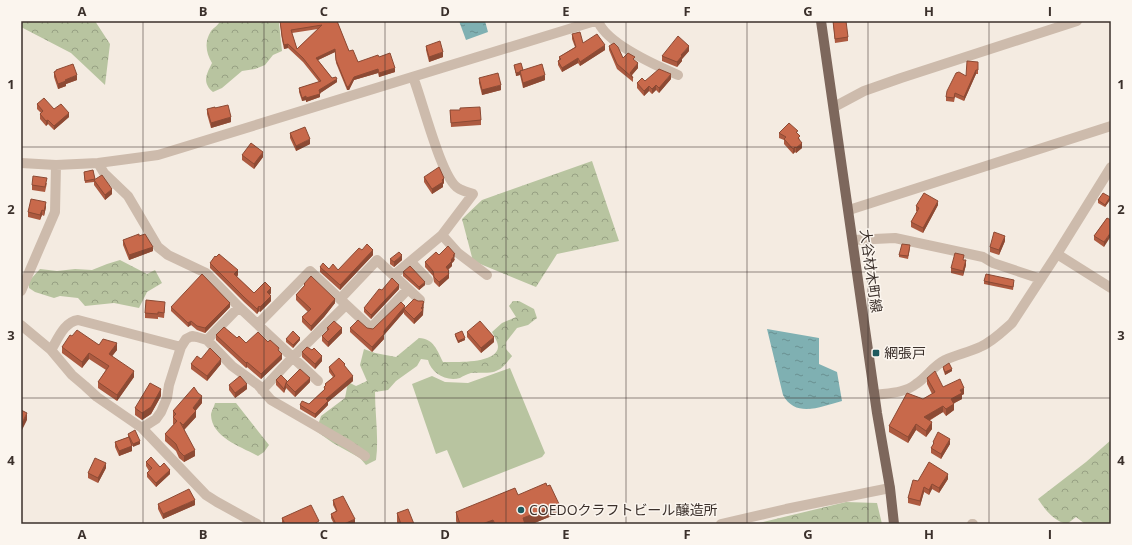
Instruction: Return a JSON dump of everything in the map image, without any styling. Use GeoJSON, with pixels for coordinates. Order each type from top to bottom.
{"type":"FeatureCollection","features":[{"type":"Feature","properties":{"kind":"main road","name":"大谷材木町線"},"geometry":{"type":"LineString","coordinates":[[821,21],[890,488],[894,524]]}},
{"type":"Feature","properties":{"kind":"street"},"geometry":{"type":"LineString","coordinates":[[21,163],[56,165],[98,163],[158,155],[595,21]]}},
{"type":"Feature","properties":{"kind":"street"},"geometry":{"type":"LineString","coordinates":[[598,21],[600,26],[624,48],[659,67],[678,75]]}},
{"type":"Feature","properties":{"kind":"street"},"geometry":{"type":"LineString","coordinates":[[834,107],[864,91],[1077,21]]}},
{"type":"Feature","properties":{"kind":"street"},"geometry":{"type":"LineString","coordinates":[[394,276],[442,235],[473,194],[458,188],[448,175],[433,138],[413,77]]}},
{"type":"Feature","properties":{"kind":"street"},"geometry":{"type":"LineString","coordinates":[[849,210],[1111,126]]}},
{"type":"Feature","properties":{"kind":"street"},"geometry":{"type":"LineString","coordinates":[[98,163],[104,173],[128,196],[158,248],[168,256],[206,273],[239,307],[318,381]]}},
{"type":"Feature","properties":{"kind":"street"},"geometry":{"type":"LineString","coordinates":[[21,291],[55,212],[56,165]]}},
{"type":"Feature","properties":{"kind":"street"},"geometry":{"type":"LineString","coordinates":[[875,394],[903,391],[910,388],[917,384],[945,360],[981,347],[1012,323],[1111,167]]}},
{"type":"Feature","properties":{"kind":"street"},"geometry":{"type":"LineString","coordinates":[[442,235],[458,253],[487,275]]}},
{"type":"Feature","properties":{"kind":"street"},"geometry":{"type":"LineString","coordinates":[[853,240],[895,238],[983,257],[993,263],[1041,279]]}},
{"type":"Feature","properties":{"kind":"street"},"geometry":{"type":"LineString","coordinates":[[1057,254],[1111,288]]}},
{"type":"Feature","properties":{"kind":"street"},"geometry":{"type":"LineString","coordinates":[[262,390],[343,302],[377,260],[420,300]]}},
{"type":"Feature","properties":{"kind":"street"},"geometry":{"type":"LineString","coordinates":[[411,262],[428,280]]}},
{"type":"Feature","properties":{"kind":"street"},"geometry":{"type":"LineString","coordinates":[[258,324],[310,271],[371,328],[408,289]]}},
{"type":"Feature","properties":{"kind":"street"},"geometry":{"type":"LineString","coordinates":[[207,340],[239,307]]}},
{"type":"Feature","properties":{"kind":"street"},"geometry":{"type":"LineString","coordinates":[[51,350],[66,325],[74,320],[181,347]]}},
{"type":"Feature","properties":{"kind":"street"},"geometry":{"type":"LineString","coordinates":[[21,325],[51,350],[72,375],[103,401],[142,428],[206,495],[256,524]]}},
{"type":"Feature","properties":{"kind":"street"},"geometry":{"type":"LineString","coordinates":[[142,428],[156,419],[161,412],[167,398],[169,385],[181,347],[186,339],[192,336],[207,340],[232,366],[262,390],[271,400],[349,445],[365,456]]}},
{"type":"Feature","properties":{"kind":"street"},"geometry":{"type":"LineString","coordinates":[[721,524],[890,488]]}},
{"type":"Feature","properties":{"kind":"green space"},"geometry":{"type":"Polygon","coordinates":[[[21,21],[95,21],[110,44],[105,85],[71,53],[21,27],[21,21]]]}},
{"type":"Feature","properties":{"kind":"green space"},"geometry":{"type":"Polygon","coordinates":[[[220,21],[288,21],[279,23],[282,51],[273,55],[265,65],[255,69],[242,71],[222,88],[213,92],[206,82],[212,63],[207,51],[207,39],[211,31],[220,21]]]}},
{"type":"Feature","properties":{"kind":"green space"},"geometry":{"type":"Polygon","coordinates":[[[592,161],[619,241],[557,254],[536,287],[473,261],[462,219],[482,200],[592,161]]]}},
{"type":"Feature","properties":{"kind":"green space"},"geometry":{"type":"Polygon","coordinates":[[[120,260],[147,274],[155,270],[162,283],[147,292],[139,308],[114,303],[85,306],[78,298],[60,296],[54,298],[35,292],[29,288],[29,281],[40,269],[57,271],[75,269],[92,270],[120,260]]]}},
{"type":"Feature","properties":{"kind":"green space"},"geometry":{"type":"Polygon","coordinates":[[[513,301],[519,301],[534,309],[537,318],[528,325],[517,328],[506,342],[506,349],[512,356],[501,369],[487,373],[471,373],[460,378],[450,379],[440,375],[432,369],[428,360],[421,359],[417,366],[396,381],[388,390],[375,392],[377,435],[376,460],[366,465],[360,458],[333,443],[316,431],[321,416],[345,398],[348,382],[356,386],[367,381],[360,365],[364,349],[375,353],[396,357],[419,338],[428,340],[432,343],[437,349],[443,362],[475,361],[491,357],[496,353],[498,347],[497,341],[492,332],[502,323],[516,317],[509,306],[513,301]]]}},
{"type":"Feature","properties":{"kind":"green space"},"geometry":{"type":"Polygon","coordinates":[[[510,368],[545,453],[542,457],[463,488],[447,450],[436,454],[412,384],[432,376],[445,382],[468,383],[510,368]]]}},
{"type":"Feature","properties":{"kind":"green space"},"geometry":{"type":"Polygon","coordinates":[[[215,403],[236,403],[269,445],[264,452],[258,456],[222,436],[213,423],[211,415],[215,403]]]}},
{"type":"Feature","properties":{"kind":"green space"},"geometry":{"type":"Polygon","coordinates":[[[1111,440],[1111,524],[1085,524],[1076,517],[1067,524],[1054,518],[1038,499],[1086,462],[1111,440]]]}},
{"type":"Feature","properties":{"kind":"green space"},"geometry":{"type":"Polygon","coordinates":[[[846,502],[877,503],[882,524],[755,524],[846,502]]]}},
{"type":"Feature","properties":{"kind":"water"},"geometry":{"type":"Polygon","coordinates":[[[459,21],[485,21],[488,32],[466,40],[459,21]]]}},
{"type":"Feature","properties":{"kind":"water"},"geometry":{"type":"Polygon","coordinates":[[[767,329],[819,338],[819,364],[837,372],[842,401],[810,409],[795,407],[788,402],[783,395],[767,329]]]}},
{"type":"Feature","properties":{"kind":"building"},"geometry":{"type":"Polygon","coordinates":[[[280,21],[337,21],[349,51],[353,50],[358,62],[378,55],[379,57],[390,53],[395,68],[379,73],[378,69],[354,77],[347,87],[336,60],[335,49],[316,58],[332,78],[336,77],[337,79],[319,90],[320,94],[302,98],[299,88],[321,81],[303,58],[288,44],[284,45],[280,21]],[[322,25],[291,30],[297,49],[322,25]]]}},
{"type":"Feature","properties":{"kind":"building"},"geometry":{"type":"Polygon","coordinates":[[[833,21],[846,21],[848,37],[835,39],[833,21]]]}},
{"type":"Feature","properties":{"kind":"building"},"geometry":{"type":"Polygon","coordinates":[[[580,32],[583,43],[597,34],[605,45],[580,62],[578,58],[562,68],[558,61],[561,59],[559,57],[576,47],[572,34],[580,32]]]}},
{"type":"Feature","properties":{"kind":"building"},"geometry":{"type":"Polygon","coordinates":[[[678,36],[689,46],[677,62],[662,56],[678,36]]]}},
{"type":"Feature","properties":{"kind":"building"},"geometry":{"type":"Polygon","coordinates":[[[440,41],[443,52],[429,57],[426,46],[440,41]]]}},
{"type":"Feature","properties":{"kind":"building"},"geometry":{"type":"Polygon","coordinates":[[[614,43],[618,47],[623,58],[628,53],[635,57],[633,59],[638,63],[630,73],[633,78],[617,64],[609,46],[614,43]]]}},
{"type":"Feature","properties":{"kind":"building"},"geometry":{"type":"Polygon","coordinates":[[[967,61],[978,62],[978,70],[976,70],[964,97],[955,93],[954,98],[946,97],[947,91],[956,73],[959,72],[966,76],[967,61]]]}},
{"type":"Feature","properties":{"kind":"building"},"geometry":{"type":"Polygon","coordinates":[[[521,63],[523,70],[516,73],[514,65],[521,63]]]}},
{"type":"Feature","properties":{"kind":"building"},"geometry":{"type":"Polygon","coordinates":[[[73,64],[77,75],[58,84],[54,72],[73,64]]]}},
{"type":"Feature","properties":{"kind":"building"},"geometry":{"type":"Polygon","coordinates":[[[542,64],[545,75],[523,83],[520,71],[542,64]]]}},
{"type":"Feature","properties":{"kind":"building"},"geometry":{"type":"Polygon","coordinates":[[[659,69],[671,74],[659,88],[656,85],[652,89],[649,86],[644,91],[637,83],[642,78],[645,81],[659,69]]]}},
{"type":"Feature","properties":{"kind":"building"},"geometry":{"type":"Polygon","coordinates":[[[498,73],[501,85],[482,90],[479,78],[498,73]]]}},
{"type":"Feature","properties":{"kind":"building"},"geometry":{"type":"Polygon","coordinates":[[[44,98],[54,109],[61,104],[69,113],[54,126],[48,120],[46,121],[40,114],[43,111],[37,104],[44,98]]]}},
{"type":"Feature","properties":{"kind":"building"},"geometry":{"type":"Polygon","coordinates":[[[228,105],[231,117],[211,123],[207,109],[228,105]]]}},
{"type":"Feature","properties":{"kind":"building"},"geometry":{"type":"Polygon","coordinates":[[[480,107],[481,120],[451,123],[450,110],[480,107]]]}},
{"type":"Feature","properties":{"kind":"building"},"geometry":{"type":"Polygon","coordinates":[[[789,123],[798,131],[796,132],[800,136],[798,138],[802,143],[793,149],[784,139],[786,137],[779,133],[789,123]]]}},
{"type":"Feature","properties":{"kind":"building"},"geometry":{"type":"Polygon","coordinates":[[[305,127],[310,139],[296,146],[290,133],[305,127]]]}},
{"type":"Feature","properties":{"kind":"building"},"geometry":{"type":"Polygon","coordinates":[[[251,143],[263,152],[254,164],[242,155],[251,143]]]}},
{"type":"Feature","properties":{"kind":"building"},"geometry":{"type":"Polygon","coordinates":[[[439,167],[444,178],[442,180],[443,182],[432,189],[424,177],[439,167]]]}},
{"type":"Feature","properties":{"kind":"building"},"geometry":{"type":"Polygon","coordinates":[[[93,170],[95,179],[85,181],[84,172],[93,170]]]}},
{"type":"Feature","properties":{"kind":"building"},"geometry":{"type":"Polygon","coordinates":[[[102,175],[112,189],[105,195],[94,180],[102,175]]]}},
{"type":"Feature","properties":{"kind":"building"},"geometry":{"type":"Polygon","coordinates":[[[33,176],[47,178],[45,187],[32,185],[33,176]]]}},
{"type":"Feature","properties":{"kind":"building"},"geometry":{"type":"Polygon","coordinates":[[[924,193],[938,201],[923,228],[911,222],[919,208],[916,206],[924,193]]]}},
{"type":"Feature","properties":{"kind":"building"},"geometry":{"type":"Polygon","coordinates":[[[1103,193],[1110,197],[1105,205],[1098,200],[1103,193]]]}},
{"type":"Feature","properties":{"kind":"building"},"geometry":{"type":"Polygon","coordinates":[[[31,199],[46,202],[44,211],[42,210],[40,215],[28,212],[31,199]]]}},
{"type":"Feature","properties":{"kind":"building"},"geometry":{"type":"Polygon","coordinates":[[[1107,218],[1111,220],[1111,232],[1104,242],[1094,236],[1107,218]]]}},
{"type":"Feature","properties":{"kind":"building"},"geometry":{"type":"Polygon","coordinates":[[[994,232],[1005,236],[999,250],[990,247],[994,232]]]}},
{"type":"Feature","properties":{"kind":"building"},"geometry":{"type":"Polygon","coordinates":[[[139,234],[139,236],[145,234],[153,247],[129,255],[123,240],[139,234]]]}},
{"type":"Feature","properties":{"kind":"building"},"geometry":{"type":"Polygon","coordinates":[[[367,244],[373,250],[340,285],[320,267],[323,263],[329,269],[333,264],[338,270],[359,248],[362,250],[367,244]]]}},
{"type":"Feature","properties":{"kind":"building"},"geometry":{"type":"Polygon","coordinates":[[[902,244],[910,245],[908,256],[899,255],[902,244]]]}},
{"type":"Feature","properties":{"kind":"building"},"geometry":{"type":"Polygon","coordinates":[[[448,246],[455,254],[453,255],[452,261],[446,267],[449,274],[439,282],[434,277],[433,271],[425,262],[436,252],[439,255],[448,246]]]}},
{"type":"Feature","properties":{"kind":"building"},"geometry":{"type":"Polygon","coordinates":[[[399,252],[402,255],[394,262],[390,259],[399,252]]]}},
{"type":"Feature","properties":{"kind":"building"},"geometry":{"type":"Polygon","coordinates":[[[955,253],[964,255],[963,260],[966,260],[963,271],[951,268],[955,253]]]}},
{"type":"Feature","properties":{"kind":"building"},"geometry":{"type":"Polygon","coordinates":[[[219,254],[238,270],[234,274],[254,293],[265,282],[271,288],[267,292],[271,296],[260,307],[259,306],[257,309],[210,263],[215,256],[216,257],[219,254]]]}},
{"type":"Feature","properties":{"kind":"building"},"geometry":{"type":"Polygon","coordinates":[[[410,266],[425,282],[419,287],[403,272],[410,266]]]}},
{"type":"Feature","properties":{"kind":"building"},"geometry":{"type":"Polygon","coordinates":[[[202,274],[230,303],[205,328],[197,326],[191,321],[188,323],[171,307],[202,274]]]}},
{"type":"Feature","properties":{"kind":"building"},"geometry":{"type":"Polygon","coordinates":[[[986,274],[1014,280],[1013,287],[984,281],[986,274]]]}},
{"type":"Feature","properties":{"kind":"building"},"geometry":{"type":"Polygon","coordinates":[[[311,276],[335,299],[311,326],[302,317],[311,309],[296,295],[311,276]]]}},
{"type":"Feature","properties":{"kind":"building"},"geometry":{"type":"Polygon","coordinates":[[[392,278],[399,285],[371,315],[364,308],[379,289],[382,290],[392,278]]]}},
{"type":"Feature","properties":{"kind":"building"},"geometry":{"type":"Polygon","coordinates":[[[414,299],[424,302],[421,308],[423,310],[414,319],[404,309],[414,299]]]}},
{"type":"Feature","properties":{"kind":"building"},"geometry":{"type":"Polygon","coordinates":[[[146,300],[165,302],[164,313],[145,313],[146,300]]]}},
{"type":"Feature","properties":{"kind":"building"},"geometry":{"type":"Polygon","coordinates":[[[401,302],[405,306],[372,347],[350,328],[358,320],[367,328],[373,329],[401,302]]]}},
{"type":"Feature","properties":{"kind":"building"},"geometry":{"type":"Polygon","coordinates":[[[334,321],[342,328],[328,342],[322,336],[334,321]]]}},
{"type":"Feature","properties":{"kind":"building"},"geometry":{"type":"Polygon","coordinates":[[[480,321],[494,337],[481,348],[467,332],[480,321]]]}},
{"type":"Feature","properties":{"kind":"building"},"geometry":{"type":"Polygon","coordinates":[[[224,327],[237,338],[239,336],[246,343],[258,332],[268,342],[270,340],[279,348],[278,350],[282,354],[261,374],[247,362],[246,363],[216,335],[224,327]]]}},
{"type":"Feature","properties":{"kind":"building"},"geometry":{"type":"Polygon","coordinates":[[[77,330],[99,345],[103,339],[117,343],[109,354],[134,371],[117,395],[98,382],[109,366],[89,353],[82,362],[62,347],[70,335],[72,336],[77,330]]]}},
{"type":"Feature","properties":{"kind":"building"},"geometry":{"type":"Polygon","coordinates":[[[293,331],[300,338],[293,345],[286,339],[293,331]]]}},
{"type":"Feature","properties":{"kind":"building"},"geometry":{"type":"Polygon","coordinates":[[[462,331],[465,338],[458,341],[455,334],[462,331]]]}},
{"type":"Feature","properties":{"kind":"building"},"geometry":{"type":"Polygon","coordinates":[[[307,347],[312,350],[314,348],[322,356],[315,364],[302,352],[307,347]]]}},
{"type":"Feature","properties":{"kind":"building"},"geometry":{"type":"Polygon","coordinates":[[[210,348],[221,359],[207,376],[191,364],[197,356],[201,359],[210,348]]]}},
{"type":"Feature","properties":{"kind":"building"},"geometry":{"type":"Polygon","coordinates":[[[339,358],[353,376],[326,399],[328,401],[315,414],[300,405],[302,401],[309,404],[325,389],[325,384],[335,376],[329,367],[339,358]]]}},
{"type":"Feature","properties":{"kind":"building"},"geometry":{"type":"Polygon","coordinates":[[[949,363],[952,369],[945,372],[943,367],[949,363]]]}},
{"type":"Feature","properties":{"kind":"building"},"geometry":{"type":"Polygon","coordinates":[[[300,369],[310,378],[295,392],[286,383],[300,369]]]}},
{"type":"Feature","properties":{"kind":"building"},"geometry":{"type":"Polygon","coordinates":[[[935,371],[943,387],[960,379],[964,388],[960,390],[962,393],[951,399],[954,404],[946,409],[943,406],[924,417],[932,422],[926,431],[916,424],[908,437],[889,426],[907,393],[923,399],[935,392],[927,378],[935,371]]]}},
{"type":"Feature","properties":{"kind":"building"},"geometry":{"type":"Polygon","coordinates":[[[281,375],[287,381],[284,389],[276,380],[281,375]]]}},
{"type":"Feature","properties":{"kind":"building"},"geometry":{"type":"Polygon","coordinates":[[[240,376],[247,384],[235,393],[229,385],[240,376]]]}},
{"type":"Feature","properties":{"kind":"building"},"geometry":{"type":"Polygon","coordinates":[[[150,383],[161,389],[151,407],[142,413],[135,408],[150,383]]]}},
{"type":"Feature","properties":{"kind":"building"},"geometry":{"type":"Polygon","coordinates":[[[194,387],[202,396],[193,408],[196,411],[183,425],[180,422],[195,450],[184,456],[179,451],[176,444],[165,434],[177,421],[173,417],[176,414],[173,411],[194,387]]]}},
{"type":"Feature","properties":{"kind":"building"},"geometry":{"type":"Polygon","coordinates":[[[21,410],[27,413],[21,425],[21,410]]]}},
{"type":"Feature","properties":{"kind":"building"},"geometry":{"type":"Polygon","coordinates":[[[135,430],[140,441],[133,444],[128,434],[135,430]]]}},
{"type":"Feature","properties":{"kind":"building"},"geometry":{"type":"Polygon","coordinates":[[[938,432],[950,439],[941,454],[931,448],[938,432]]]}},
{"type":"Feature","properties":{"kind":"building"},"geometry":{"type":"Polygon","coordinates":[[[129,437],[132,446],[119,451],[115,442],[129,437]]]}},
{"type":"Feature","properties":{"kind":"building"},"geometry":{"type":"Polygon","coordinates":[[[151,457],[160,467],[164,463],[170,470],[156,483],[147,473],[152,468],[146,462],[151,457]]]}},
{"type":"Feature","properties":{"kind":"building"},"geometry":{"type":"Polygon","coordinates":[[[95,458],[106,463],[98,478],[88,473],[95,458]]]}},
{"type":"Feature","properties":{"kind":"building"},"geometry":{"type":"Polygon","coordinates":[[[929,462],[948,474],[939,488],[932,484],[929,490],[924,487],[920,501],[908,498],[913,480],[918,481],[929,462]]]}},
{"type":"Feature","properties":{"kind":"building","name":"COEDOクラフトビール醸造所"},"geometry":{"type":"Polygon","coordinates":[[[546,483],[547,486],[550,485],[559,504],[523,518],[525,524],[495,524],[493,520],[482,524],[460,524],[456,512],[515,488],[518,495],[546,483]]]}},
{"type":"Feature","properties":{"kind":"building"},"geometry":{"type":"Polygon","coordinates":[[[189,489],[195,500],[163,514],[158,504],[189,489]]]}},
{"type":"Feature","properties":{"kind":"building"},"geometry":{"type":"Polygon","coordinates":[[[343,496],[355,519],[344,524],[336,524],[331,514],[337,511],[333,500],[343,496]]]}},
{"type":"Feature","properties":{"kind":"building"},"geometry":{"type":"Polygon","coordinates":[[[311,505],[319,521],[314,524],[285,524],[282,518],[311,505]]]}},
{"type":"Feature","properties":{"kind":"building"},"geometry":{"type":"Polygon","coordinates":[[[408,509],[414,524],[401,524],[397,513],[408,509]]]}},
{"type":"Feature","properties":{"kind":"place","name":"網張戸"},"geometry":{"type":"Point","coordinates":[876,353]}},
{"type":"Feature","properties":{"kind":"place","name":"COEDOクラフトビール醸造所"},"geometry":{"type":"Point","coordinates":[521,510]}}]}
